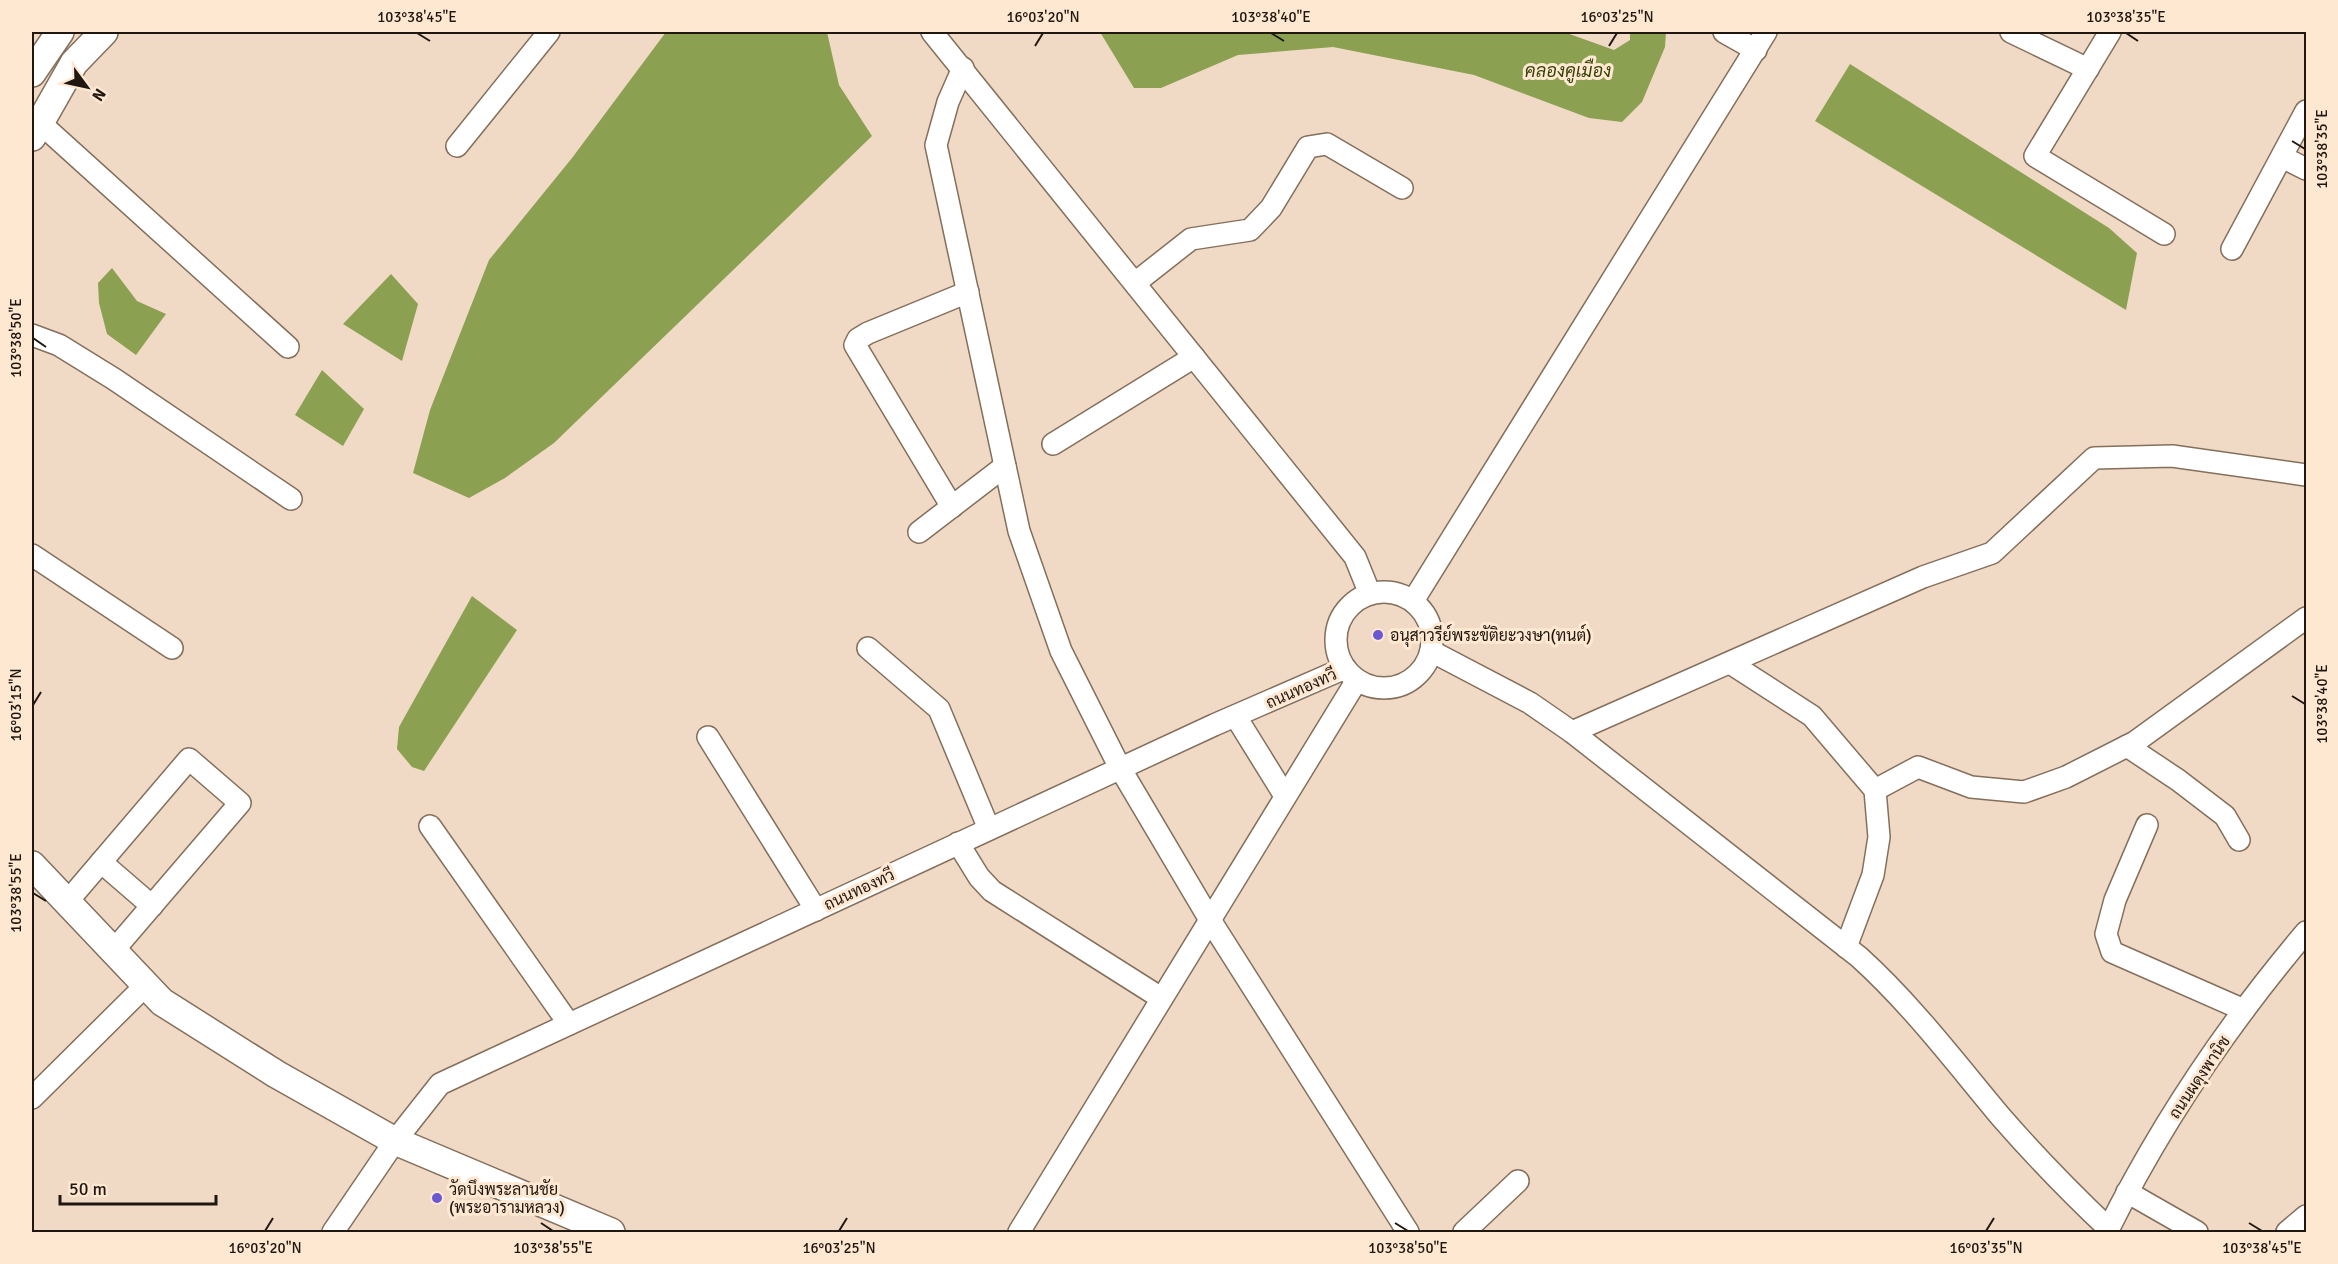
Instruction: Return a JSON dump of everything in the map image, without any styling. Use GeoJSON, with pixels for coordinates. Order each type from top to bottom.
{"type":"FeatureCollection","features":[{"type":"Feature","properties":{"kind":"main road"},"geometry":{"type":"LineString","coordinates":[[32,74],[60,32]]}},
{"type":"Feature","properties":{"kind":"main road"},"geometry":{"type":"LineString","coordinates":[[35,129],[74,63],[104,32]]}},
{"type":"Feature","properties":{"kind":"main road"},"geometry":{"type":"LineString","coordinates":[[32,866],[162,1002],[276,1074],[395,1141],[611,1233]]}},
{"type":"Feature","properties":{"kind":"street"},"geometry":{"type":"LineString","coordinates":[[458,146],[549,32]]}},
{"type":"Feature","properties":{"kind":"street"},"geometry":{"type":"LineString","coordinates":[[932,32],[1355,557],[1370,594]]}},
{"type":"Feature","properties":{"kind":"street"},"geometry":{"type":"LineString","coordinates":[[1724,32],[1756,50]]}},
{"type":"Feature","properties":{"kind":"street"},"geometry":{"type":"LineString","coordinates":[[1413,601],[1766,32]]}},
{"type":"Feature","properties":{"kind":"street"},"geometry":{"type":"LineString","coordinates":[[2011,32],[2088,69]]}},
{"type":"Feature","properties":{"kind":"street"},"geometry":{"type":"LineString","coordinates":[[2110,32],[2035,156],[2164,234]]}},
{"type":"Feature","properties":{"kind":"street"},"geometry":{"type":"LineString","coordinates":[[963,68],[948,102],[936,145],[1019,531],[1061,651],[1120,768],[1210,920],[1408,1233]]}},
{"type":"Feature","properties":{"kind":"street"},"geometry":{"type":"LineString","coordinates":[[2232,249],[2307,111]]}},
{"type":"Feature","properties":{"kind":"street"},"geometry":{"type":"LineString","coordinates":[[35,129],[288,346]]}},
{"type":"Feature","properties":{"kind":"street"},"geometry":{"type":"LineString","coordinates":[[1135,283],[1191,238],[1250,230],[1271,208],[1308,147],[1327,144],[1402,188]]}},
{"type":"Feature","properties":{"kind":"street"},"geometry":{"type":"LineString","coordinates":[[2282,157],[2307,169]]}},
{"type":"Feature","properties":{"kind":"street"},"geometry":{"type":"LineString","coordinates":[[952,507],[855,345],[858,339],[868,333],[968,292]]}},
{"type":"Feature","properties":{"kind":"street"},"geometry":{"type":"LineString","coordinates":[[32,335],[59,345],[114,379],[291,499]]}},
{"type":"Feature","properties":{"kind":"street"},"geometry":{"type":"LineString","coordinates":[[1053,444],[1194,357]]}},
{"type":"Feature","properties":{"kind":"street"},"geometry":{"type":"LineString","coordinates":[[1572,732],[1923,577],[1992,553],[2094,459],[2172,456],[2307,475]]}},
{"type":"Feature","properties":{"kind":"street"},"geometry":{"type":"LineString","coordinates":[[919,532],[1005,466]]}},
{"type":"Feature","properties":{"kind":"street"},"geometry":{"type":"LineString","coordinates":[[32,555],[172,648]]}},
{"type":"Feature","properties":{"kind":"street"},"geometry":{"type":"LineString","coordinates":[[1386,592],[1398,594],[1413,601],[1424,613],[1431,628],[1431,651],[1420,672],[1407,682],[1385,688],[1369,686],[1351,674],[1338,656],[1336,640],[1339,623],[1355,602],[1370,594],[1386,592]]}},
{"type":"Feature","properties":{"kind":"street"},"geometry":{"type":"LineString","coordinates":[[1875,790],[1918,767],[1971,787],[2024,792],[2066,777],[2127,746],[2307,618]]}},
{"type":"Feature","properties":{"kind":"street"},"geometry":{"type":"LineString","coordinates":[[868,648],[939,709],[989,829]]}},
{"type":"Feature","properties":{"kind":"street"},"geometry":{"type":"LineString","coordinates":[[1431,651],[1530,703],[1572,732],[1846,947],[1889,984],[2003,1119],[2108,1231]]}},
{"type":"Feature","properties":{"kind":"street"},"geometry":{"type":"LineString","coordinates":[[1730,663],[1812,716],[1875,790],[1879,837],[1873,875],[1846,947]]}},
{"type":"Feature","properties":{"kind":"street"},"geometry":{"type":"LineString","coordinates":[[1019,1233],[1285,796],[1351,674]]}},
{"type":"Feature","properties":{"kind":"street","name":"ถนนทองทวี"},"geometry":{"type":"LineString","coordinates":[[333,1233],[395,1141],[440,1084],[1120,768],[1236,717],[1351,674]]}},
{"type":"Feature","properties":{"kind":"street"},"geometry":{"type":"LineString","coordinates":[[1236,717],[1285,796]]}},
{"type":"Feature","properties":{"kind":"street"},"geometry":{"type":"LineString","coordinates":[[708,737],[816,910]]}},
{"type":"Feature","properties":{"kind":"street"},"geometry":{"type":"LineString","coordinates":[[2127,746],[2178,780],[2225,816],[2239,840]]}},
{"type":"Feature","properties":{"kind":"street"},"geometry":{"type":"LineString","coordinates":[[67,902],[189,759],[240,803],[113,951]]}},
{"type":"Feature","properties":{"kind":"street"},"geometry":{"type":"LineString","coordinates":[[2147,825],[2115,900],[2106,934],[2112,952],[2244,1010]]}},
{"type":"Feature","properties":{"kind":"street"},"geometry":{"type":"LineString","coordinates":[[430,826],[569,1024]]}},
{"type":"Feature","properties":{"kind":"street"},"geometry":{"type":"LineString","coordinates":[[958,843],[979,877],[992,891],[1161,998]]}},
{"type":"Feature","properties":{"kind":"street"},"geometry":{"type":"LineString","coordinates":[[101,862],[152,906]]}},
{"type":"Feature","properties":{"kind":"street","name":"ถนนผดุงพานิช"},"geometry":{"type":"LineString","coordinates":[[2108,1231],[2127,1192],[2184,1097],[2244,1010],[2307,932]]}},
{"type":"Feature","properties":{"kind":"street"},"geometry":{"type":"LineString","coordinates":[[32,1098],[146,985]]}},
{"type":"Feature","properties":{"kind":"street"},"geometry":{"type":"LineString","coordinates":[[1464,1233],[1518,1182]]}},
{"type":"Feature","properties":{"kind":"street"},"geometry":{"type":"LineString","coordinates":[[2127,1192],[2197,1233]]}},
{"type":"Feature","properties":{"kind":"street"},"geometry":{"type":"LineString","coordinates":[[2288,1233],[2307,1216]]}},
{"type":"Feature","properties":{"kind":"water"},"geometry":{"type":"Polygon","coordinates":[[[666,32],[827,32],[839,85],[872,136],[554,443],[505,478],[469,498],[413,473],[430,410],[489,260],[572,158],[666,32]]]}},
{"type":"Feature","properties":{"kind":"water","name":"คลองคูเมือง"},"geometry":{"type":"Polygon","coordinates":[[[1100,32],[1564,32],[1614,50],[1630,40],[1630,32],[1666,32],[1665,47],[1642,102],[1622,122],[1589,118],[1474,75],[1333,47],[1238,55],[1161,88],[1134,88],[1100,32]]]}},
{"type":"Feature","properties":{"kind":"water"},"geometry":{"type":"Polygon","coordinates":[[[1850,64],[2109,228],[2137,253],[2126,310],[1815,121],[1850,64]]]}},
{"type":"Feature","properties":{"kind":"water"},"geometry":{"type":"Polygon","coordinates":[[[112,268],[137,301],[166,314],[136,355],[107,334],[99,303],[98,283],[112,268]]]}},
{"type":"Feature","properties":{"kind":"water"},"geometry":{"type":"Polygon","coordinates":[[[391,274],[418,304],[402,361],[343,324],[391,274]]]}},
{"type":"Feature","properties":{"kind":"water"},"geometry":{"type":"Polygon","coordinates":[[[322,370],[364,409],[343,446],[295,415],[322,370]]]}},
{"type":"Feature","properties":{"kind":"water"},"geometry":{"type":"Polygon","coordinates":[[[472,596],[517,630],[424,771],[412,767],[397,749],[399,727],[472,596]]]}},
{"type":"Feature","properties":{"kind":"place","name":"อนุสาวรีย์พระขัติยะวงษา(ทนต์)"},"geometry":{"type":"Point","coordinates":[1378,635]}},
{"type":"Feature","properties":{"kind":"place","name":"วัดบึงพระลานชัย (พระอารามหลวง)"},"geometry":{"type":"Point","coordinates":[437,1198]}}]}
